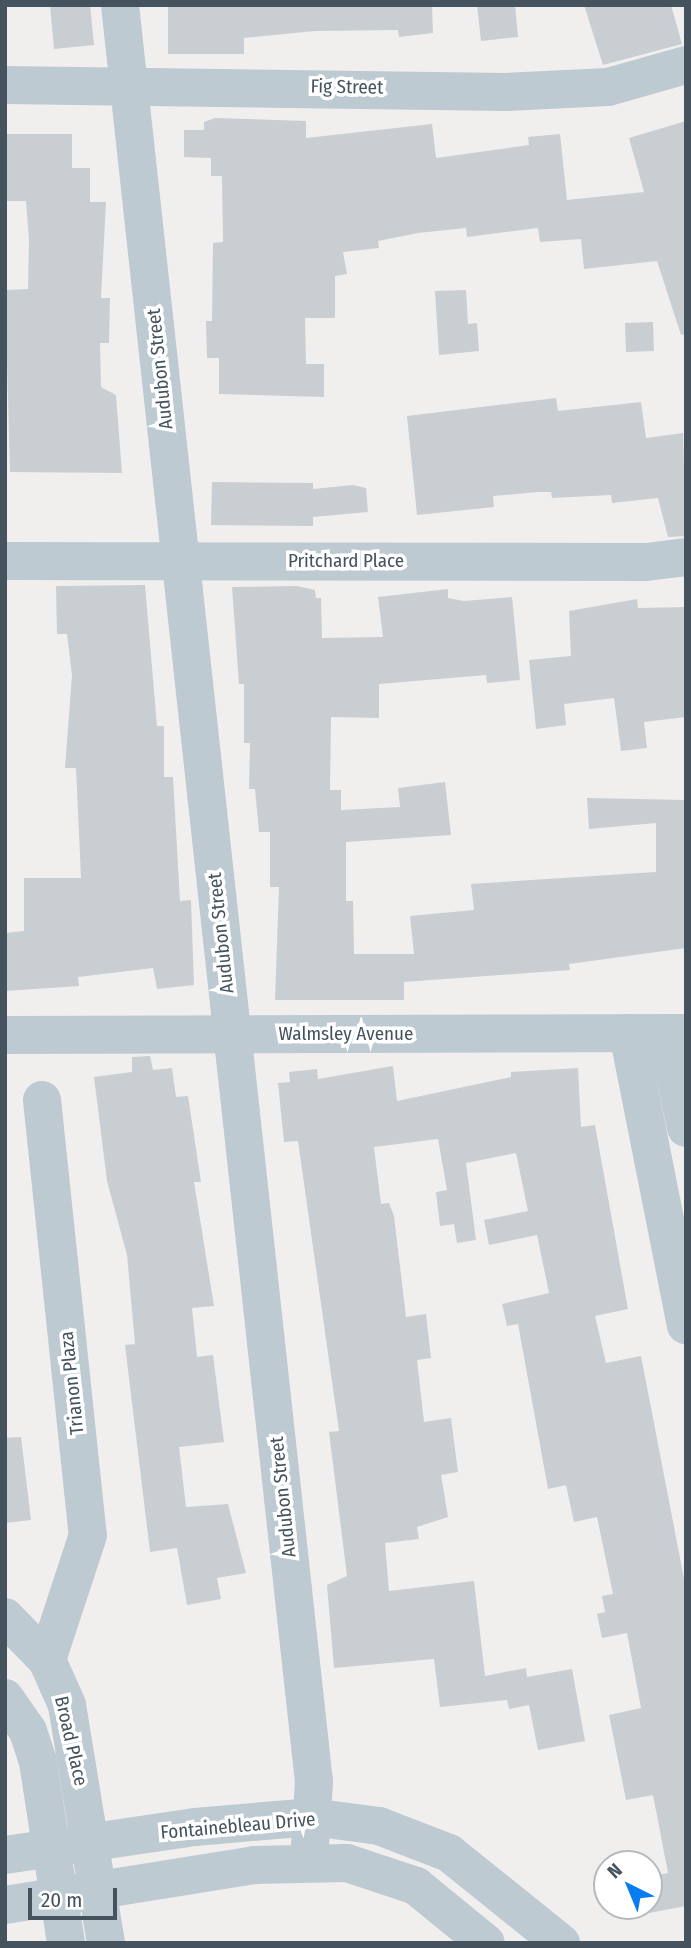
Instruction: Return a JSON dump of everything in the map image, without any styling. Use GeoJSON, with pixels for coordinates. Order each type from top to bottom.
{"type":"FeatureCollection","features":[{"type":"Feature","properties":{"kind":"street","name":"Audubon Street"},"geometry":{"type":"LineString","coordinates":[[120,5],[314,1781],[309,1861]]}},
{"type":"Feature","properties":{"kind":"street","name":"Fig Street"},"geometry":{"type":"LineString","coordinates":[[5,85],[505,92],[608,87],[686,65]]}},
{"type":"Feature","properties":{"kind":"street","name":"Pritchard Place"},"geometry":{"type":"LineString","coordinates":[[5,561],[646,562],[686,557]]}},
{"type":"Feature","properties":{"kind":"street"},"geometry":{"type":"LineString","coordinates":[[628,1033],[686,1325]]}},
{"type":"Feature","properties":{"kind":"street","name":"Walmsley Avenue"},"geometry":{"type":"LineString","coordinates":[[5,1035],[676,1033]]}},
{"type":"Feature","properties":{"kind":"street"},"geometry":{"type":"LineString","coordinates":[[647,1129],[685,1124],[676,1033]]}},
{"type":"Feature","properties":{"kind":"street","name":"Trianon Plaza"},"geometry":{"type":"LineString","coordinates":[[42,1100],[88,1535],[47,1660]]}},
{"type":"Feature","properties":{"kind":"street","name":"Broad Place"},"geometry":{"type":"LineString","coordinates":[[5,1617],[47,1660],[67,1705],[106,1943]]}},
{"type":"Feature","properties":{"kind":"street","name":"Broad Place"},"geometry":{"type":"LineString","coordinates":[[5,1698],[28,1731],[38,1762],[66,1943]]}},
{"type":"Feature","properties":{"kind":"street","name":"Fontainebleau Drive"},"geometry":{"type":"LineString","coordinates":[[5,1855],[91,1842],[311,1818],[379,1826],[449,1853],[561,1943]]}},
{"type":"Feature","properties":{"kind":"street"},"geometry":{"type":"LineString","coordinates":[[5,1905],[309,1861],[386,1872],[454,1913],[486,1943]]}},
{"type":"Feature","properties":{"kind":"building"},"geometry":{"type":"Polygon","coordinates":[[[50,5],[90,5],[94,45],[54,49],[50,5]]]}},
{"type":"Feature","properties":{"kind":"building"},"geometry":{"type":"Polygon","coordinates":[[[168,5],[432,5],[433,33],[399,37],[398,30],[315,31],[244,38],[244,54],[168,54],[168,5]]]}},
{"type":"Feature","properties":{"kind":"building"},"geometry":{"type":"Polygon","coordinates":[[[477,5],[515,5],[518,37],[481,41],[477,5]]]}},
{"type":"Feature","properties":{"kind":"building"},"geometry":{"type":"Polygon","coordinates":[[[584,5],[671,5],[682,44],[603,65],[584,5]]]}},
{"type":"Feature","properties":{"kind":"building"},"geometry":{"type":"Polygon","coordinates":[[[215,118],[306,121],[306,138],[432,124],[436,158],[529,145],[528,137],[560,134],[567,200],[644,192],[629,138],[686,121],[686,334],[681,335],[657,261],[584,269],[581,239],[540,242],[538,228],[467,237],[466,228],[418,233],[378,241],[379,248],[343,252],[347,274],[335,276],[335,318],[305,318],[306,364],[324,364],[324,397],[219,394],[219,358],[207,358],[206,321],[212,321],[213,243],[223,242],[222,176],[211,176],[211,158],[184,157],[184,130],[204,130],[204,122],[215,118]]]}},
{"type":"Feature","properties":{"kind":"building"},"geometry":{"type":"Polygon","coordinates":[[[5,134],[72,134],[72,168],[90,168],[90,202],[106,202],[101,298],[110,298],[109,343],[100,343],[101,387],[116,395],[122,473],[10,472],[5,290],[28,289],[29,240],[26,201],[5,201],[5,134]]]}},
{"type":"Feature","properties":{"kind":"building"},"geometry":{"type":"Polygon","coordinates":[[[466,290],[468,324],[477,323],[479,351],[439,355],[435,291],[466,290]]]}},
{"type":"Feature","properties":{"kind":"building"},"geometry":{"type":"Polygon","coordinates":[[[653,322],[654,351],[626,352],[625,323],[653,322]]]}},
{"type":"Feature","properties":{"kind":"building"},"geometry":{"type":"Polygon","coordinates":[[[556,398],[558,411],[641,402],[646,438],[683,433],[686,536],[668,537],[658,498],[612,503],[611,495],[552,498],[551,492],[538,492],[493,496],[494,507],[417,515],[407,416],[556,398]]]}},
{"type":"Feature","properties":{"kind":"building"},"geometry":{"type":"Polygon","coordinates":[[[212,482],[313,483],[313,489],[353,485],[366,488],[368,512],[313,517],[313,526],[211,525],[212,482]]]}},
{"type":"Feature","properties":{"kind":"building"},"geometry":{"type":"Polygon","coordinates":[[[145,585],[157,726],[164,726],[164,777],[173,777],[180,901],[191,900],[194,985],[157,989],[153,968],[78,977],[79,986],[5,991],[5,933],[24,931],[24,878],[81,878],[76,768],[65,768],[72,675],[67,634],[57,634],[56,586],[145,585]]]}},
{"type":"Feature","properties":{"kind":"building"},"geometry":{"type":"Polygon","coordinates":[[[297,586],[315,590],[316,598],[321,598],[322,638],[383,637],[378,597],[448,589],[448,598],[464,601],[512,597],[520,680],[487,683],[486,675],[379,684],[379,718],[331,717],[330,790],[341,790],[341,810],[400,807],[398,788],[445,782],[451,835],[346,842],[346,901],[353,901],[354,954],[414,954],[410,916],[474,910],[471,884],[656,872],[656,823],[589,829],[587,798],[686,800],[686,948],[569,964],[570,970],[404,982],[404,1000],[275,1000],[279,887],[270,887],[270,832],[259,832],[255,789],[249,789],[250,743],[244,743],[244,684],[239,684],[232,587],[297,586]]]}},
{"type":"Feature","properties":{"kind":"building"},"geometry":{"type":"Polygon","coordinates":[[[637,599],[638,608],[686,607],[686,717],[644,722],[647,748],[621,751],[614,698],[564,704],[566,725],[536,729],[529,660],[571,656],[569,611],[637,599]]]}},
{"type":"Feature","properties":{"kind":"building"},"geometry":{"type":"Polygon","coordinates":[[[150,1056],[153,1070],[172,1068],[176,1097],[188,1096],[201,1182],[194,1182],[214,1306],[192,1308],[197,1357],[213,1355],[224,1442],[179,1447],[186,1507],[228,1504],[246,1573],[217,1578],[221,1599],[187,1605],[177,1548],[150,1552],[125,1345],[135,1344],[127,1255],[107,1181],[94,1077],[132,1072],[132,1057],[150,1056]]]}},
{"type":"Feature","properties":{"kind":"building"},"geometry":{"type":"Polygon","coordinates":[[[393,1066],[397,1101],[511,1077],[511,1072],[578,1068],[581,1127],[595,1125],[628,1309],[595,1316],[606,1363],[641,1356],[686,1589],[686,1906],[663,1910],[663,1874],[668,1873],[653,1795],[626,1800],[609,1715],[641,1708],[627,1633],[602,1638],[597,1614],[605,1612],[602,1596],[613,1594],[597,1517],[574,1522],[566,1485],[548,1489],[518,1324],[507,1326],[502,1304],[549,1293],[537,1235],[489,1245],[484,1220],[528,1211],[516,1153],[466,1163],[476,1240],[457,1243],[454,1224],[440,1226],[436,1192],[447,1190],[438,1139],[374,1147],[381,1204],[389,1203],[394,1216],[406,1317],[426,1314],[431,1358],[417,1360],[424,1422],[451,1418],[458,1472],[441,1475],[448,1517],[417,1527],[419,1539],[385,1543],[389,1591],[474,1581],[485,1676],[526,1668],[527,1677],[572,1669],[585,1741],[538,1750],[529,1705],[509,1709],[507,1700],[440,1707],[434,1659],[334,1668],[327,1585],[347,1576],[329,1432],[339,1431],[298,1141],[284,1142],[278,1083],[290,1082],[289,1072],[317,1069],[318,1079],[393,1066]]]}},
{"type":"Feature","properties":{"kind":"building"},"geometry":{"type":"Polygon","coordinates":[[[21,1437],[31,1520],[5,1523],[5,1438],[21,1437]]]}}]}
